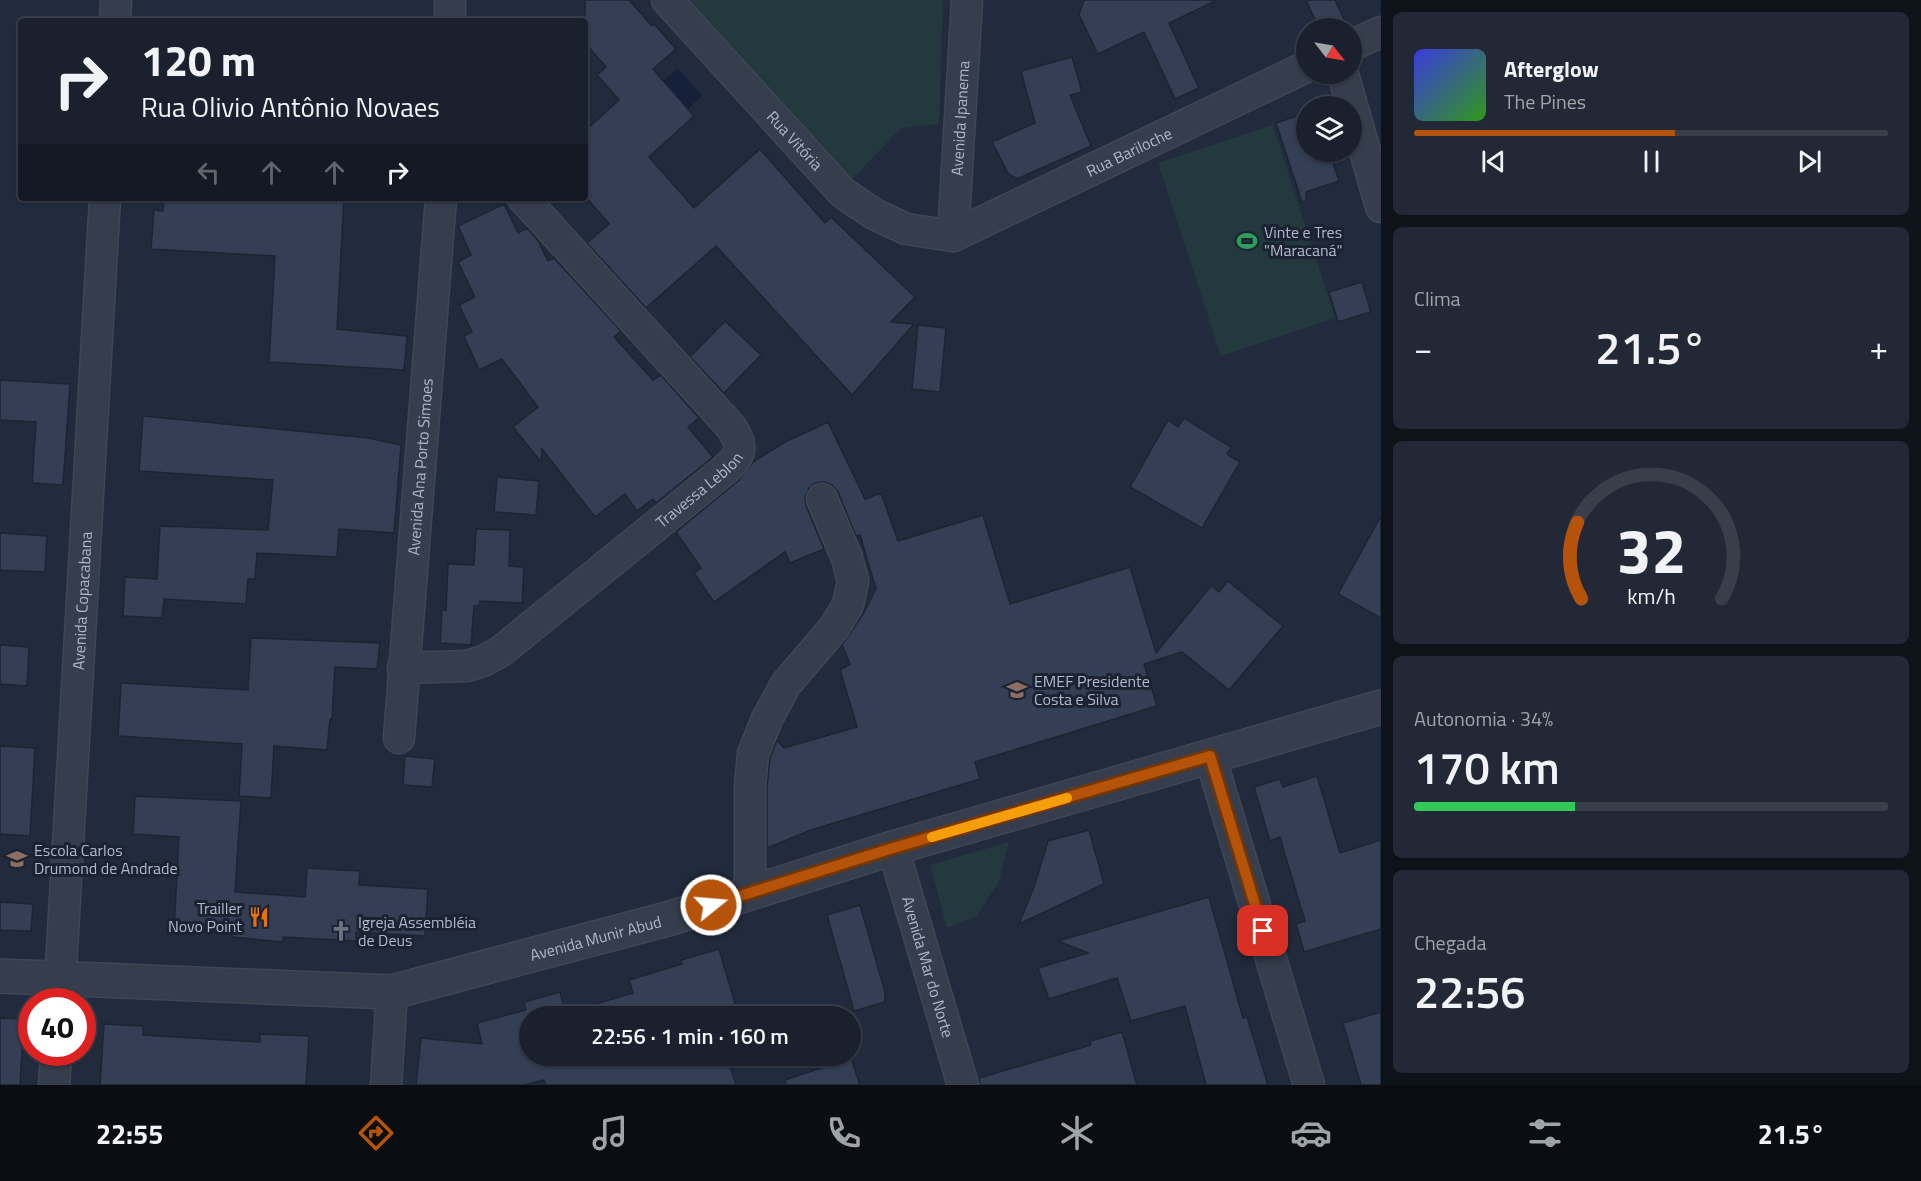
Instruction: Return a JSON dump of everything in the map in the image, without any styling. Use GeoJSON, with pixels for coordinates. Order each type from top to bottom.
{"type":"FeatureCollection","features":[{"type":"Feature","properties":{"kind":"street"},"geometry":{"type":"LineString","coordinates":[[115,18],[116,0]]}},
{"type":"Feature","properties":{"kind":"street"},"geometry":{"type":"LineString","coordinates":[[450,0],[450,18]]}},
{"type":"Feature","properties":{"kind":"street","name":"Rua Vitória"},"geometry":{"type":"LineString","coordinates":[[667,0],[843,193],[874,214],[906,229],[953,236]]}},
{"type":"Feature","properties":{"kind":"street","name":"Avenida Ipanema"},"geometry":{"type":"LineString","coordinates":[[953,236],[967,0]]}},
{"type":"Feature","properties":{"kind":"street"},"geometry":{"type":"LineString","coordinates":[[1362,41],[1381,32]]}},
{"type":"Feature","properties":{"kind":"street","name":"Rua Bariloche"},"geometry":{"type":"LineString","coordinates":[[953,236],[1296,72]]}},
{"type":"Feature","properties":{"kind":"street"},"geometry":{"type":"LineString","coordinates":[[1346,84],[1381,207]]}},
{"type":"Feature","properties":{"kind":"street","name":"Avenida Copacabana"},"geometry":{"type":"LineString","coordinates":[[60,988],[105,201]]}},
{"type":"Feature","properties":{"kind":"street","name":"Avenida Ana Porto Simoes"},"geometry":{"type":"LineString","coordinates":[[399,738],[441,201]]}},
{"type":"Feature","properties":{"kind":"street","name":"Travessa Leblon"},"geometry":{"type":"LineString","coordinates":[[403,668],[467,666],[500,652],[721,473],[732,463],[741,448],[739,439],[731,427],[527,201]]}},
{"type":"Feature","properties":{"kind":"street"},"geometry":{"type":"LineString","coordinates":[[750,893],[750,786],[753,754],[766,719],[786,684],[834,628],[848,605],[853,581],[847,558],[822,499]]}},
{"type":"Feature","properties":{"kind":"street","name":"Avenida Munir Abud"},"geometry":{"type":"LineString","coordinates":[[96,991],[392,992],[671,918],[893,848],[1381,707]]}},
{"type":"Feature","properties":{"kind":"street"},"geometry":{"type":"LineString","coordinates":[[1210,756],[1309,1085]]}},
{"type":"Feature","properties":{"kind":"street","name":"Avenida Mar do Norte"},"geometry":{"type":"LineString","coordinates":[[893,848],[963,1085]]}},
{"type":"Feature","properties":{"kind":"street","name":"Avenida Munir Abud"},"geometry":{"type":"LineString","coordinates":[[0,976],[48,988]]}},
{"type":"Feature","properties":{"kind":"street"},"geometry":{"type":"LineString","coordinates":[[386,1085],[392,992]]}},
{"type":"Feature","properties":{"kind":"street"},"geometry":{"type":"LineString","coordinates":[[54,1085],[55,1066]]}},
{"type":"Feature","properties":{"kind":"green space"},"geometry":{"type":"Polygon","coordinates":[[[688,0],[943,0],[939,124],[901,128],[852,179],[688,0]]]}},
{"type":"Feature","properties":{"kind":"green space","name":"Vinte e Tres \"Maracaná\""},"geometry":{"type":"Polygon","coordinates":[[[1273,125],[1335,318],[1221,356],[1158,163],[1273,125]]]}},
{"type":"Feature","properties":{"kind":"green space"},"geometry":{"type":"Polygon","coordinates":[[[1009,842],[999,881],[977,916],[947,928],[930,865],[1009,842]]]}},
{"type":"Feature","properties":{"kind":"water"},"geometry":{"type":"Polygon","coordinates":[[[678,68],[702,96],[688,109],[663,81],[678,68]]]}},
{"type":"Feature","properties":{"kind":"building"},"geometry":{"type":"Polygon","coordinates":[[[585,0],[629,0],[676,49],[653,69],[694,116],[649,157],[694,208],[760,149],[825,223],[831,217],[915,297],[891,322],[914,324],[852,395],[716,246],[646,308],[587,243],[609,224],[588,200],[588,128],[619,100],[597,75],[606,67],[588,46],[588,18],[585,18],[585,0]]]}},
{"type":"Feature","properties":{"kind":"building"},"geometry":{"type":"Polygon","coordinates":[[[1084,0],[1217,0],[1169,23],[1199,88],[1175,99],[1144,32],[1098,54],[1079,15],[1084,0]]]}},
{"type":"Feature","properties":{"kind":"building"},"geometry":{"type":"Polygon","coordinates":[[[1306,0],[1335,0],[1343,18],[1314,18],[1306,0]]]}},
{"type":"Feature","properties":{"kind":"building"},"geometry":{"type":"Polygon","coordinates":[[[1072,57],[1082,92],[1070,95],[1091,146],[1017,179],[1008,173],[992,142],[1035,123],[1021,71],[1072,57]]]}},
{"type":"Feature","properties":{"kind":"building"},"geometry":{"type":"Polygon","coordinates":[[[1296,116],[1296,162],[1332,162],[1339,181],[1306,192],[1306,201],[1302,202],[1276,123],[1296,116]]]}},
{"type":"Feature","properties":{"kind":"building"},"geometry":{"type":"Polygon","coordinates":[[[164,201],[344,201],[337,329],[407,336],[404,370],[269,362],[275,256],[151,249],[154,210],[163,211],[164,201]]]}},
{"type":"Feature","properties":{"kind":"building"},"geometry":{"type":"Polygon","coordinates":[[[504,204],[518,233],[527,228],[537,239],[548,261],[554,258],[621,331],[614,337],[653,380],[661,375],[699,418],[688,427],[713,457],[656,503],[653,499],[637,511],[625,494],[595,517],[542,449],[541,462],[513,427],[538,407],[502,359],[479,370],[464,336],[472,332],[459,305],[475,297],[458,262],[471,255],[458,226],[504,204]]]}},
{"type":"Feature","properties":{"kind":"building"},"geometry":{"type":"Polygon","coordinates":[[[1362,282],[1371,312],[1338,322],[1329,292],[1362,282]]]}},
{"type":"Feature","properties":{"kind":"building"},"geometry":{"type":"Polygon","coordinates":[[[725,321],[761,355],[724,393],[690,357],[725,321]]]}},
{"type":"Feature","properties":{"kind":"building"},"geometry":{"type":"Polygon","coordinates":[[[918,325],[946,328],[940,392],[912,389],[918,325]]]}},
{"type":"Feature","properties":{"kind":"building"},"geometry":{"type":"Polygon","coordinates":[[[0,380],[70,384],[63,485],[32,483],[36,422],[0,420],[0,380]]]}},
{"type":"Feature","properties":{"kind":"building"},"geometry":{"type":"Polygon","coordinates":[[[143,416],[368,438],[401,445],[394,533],[339,529],[337,557],[257,553],[255,579],[248,579],[246,604],[164,599],[162,618],[123,616],[125,577],[157,579],[160,526],[268,530],[273,480],[139,471],[143,416]]]}},
{"type":"Feature","properties":{"kind":"building"},"geometry":{"type":"Polygon","coordinates":[[[1184,418],[1231,447],[1227,454],[1240,462],[1202,528],[1130,487],[1168,420],[1178,427],[1184,418]]]}},
{"type":"Feature","properties":{"kind":"building"},"geometry":{"type":"Polygon","coordinates":[[[828,422],[865,499],[881,493],[898,541],[983,515],[1010,604],[1130,567],[1156,653],[1211,586],[1219,592],[1228,581],[1283,626],[1229,690],[1182,652],[1144,664],[1157,706],[975,762],[980,779],[811,830],[767,848],[767,787],[770,758],[777,740],[784,748],[857,727],[840,670],[850,664],[842,645],[863,614],[876,589],[860,535],[856,536],[838,492],[832,485],[825,482],[816,483],[809,488],[805,497],[806,506],[824,549],[790,563],[785,552],[714,602],[694,573],[701,568],[676,532],[739,480],[753,462],[785,442],[828,422]]]}},
{"type":"Feature","properties":{"kind":"building"},"geometry":{"type":"Polygon","coordinates":[[[497,477],[539,481],[536,515],[494,512],[497,477]]]}},
{"type":"Feature","properties":{"kind":"building"},"geometry":{"type":"Polygon","coordinates":[[[1381,516],[1381,618],[1338,594],[1381,516]]]}},
{"type":"Feature","properties":{"kind":"building"},"geometry":{"type":"Polygon","coordinates":[[[476,529],[510,530],[509,566],[524,567],[522,603],[480,601],[479,606],[474,606],[471,645],[440,643],[442,610],[446,610],[448,564],[474,565],[476,529]]]}},
{"type":"Feature","properties":{"kind":"building"},"geometry":{"type":"Polygon","coordinates":[[[0,533],[47,536],[45,572],[0,570],[0,533]]]}},
{"type":"Feature","properties":{"kind":"building"},"geometry":{"type":"Polygon","coordinates":[[[251,638],[380,643],[377,669],[335,667],[332,719],[330,719],[327,750],[274,746],[271,798],[239,796],[242,744],[118,736],[121,683],[248,690],[251,638]]]}},
{"type":"Feature","properties":{"kind":"building"},"geometry":{"type":"Polygon","coordinates":[[[0,645],[29,647],[27,686],[0,684],[0,645]]]}},
{"type":"Feature","properties":{"kind":"building"},"geometry":{"type":"Polygon","coordinates":[[[0,746],[35,748],[30,836],[0,834],[0,746]]]}},
{"type":"Feature","properties":{"kind":"building"},"geometry":{"type":"Polygon","coordinates":[[[405,756],[435,759],[432,787],[403,785],[405,756]]]}},
{"type":"Feature","properties":{"kind":"building"},"geometry":{"type":"Polygon","coordinates":[[[1317,776],[1340,853],[1381,840],[1381,929],[1304,952],[1296,924],[1305,921],[1280,837],[1270,841],[1254,787],[1280,779],[1283,787],[1317,776]]]}},
{"type":"Feature","properties":{"kind":"building"},"geometry":{"type":"Polygon","coordinates":[[[135,796],[241,801],[235,892],[305,897],[307,868],[360,871],[359,885],[428,889],[425,936],[356,932],[356,941],[283,937],[283,942],[232,937],[232,932],[174,929],[179,837],[133,834],[135,796]]]}},
{"type":"Feature","properties":{"kind":"building"},"geometry":{"type":"Polygon","coordinates":[[[1089,830],[1104,884],[1019,924],[1034,887],[1048,841],[1089,830]]]}},
{"type":"Feature","properties":{"kind":"building"},"geometry":{"type":"Polygon","coordinates":[[[1209,897],[1243,1018],[1247,1017],[1268,1085],[1206,1085],[1185,1006],[1131,1021],[1117,978],[1049,999],[1038,968],[1088,953],[1058,941],[1209,897]]]}},
{"type":"Feature","properties":{"kind":"building"},"geometry":{"type":"Polygon","coordinates":[[[0,902],[33,904],[31,931],[0,930],[0,902]]]}},
{"type":"Feature","properties":{"kind":"building"},"geometry":{"type":"Polygon","coordinates":[[[860,905],[885,992],[885,1002],[861,1009],[861,1006],[853,1006],[827,915],[860,905]]]}},
{"type":"Feature","properties":{"kind":"building"},"geometry":{"type":"Polygon","coordinates":[[[719,949],[736,1006],[589,1006],[633,993],[629,980],[682,964],[681,960],[719,949]]]}},
{"type":"Feature","properties":{"kind":"building"},"geometry":{"type":"Polygon","coordinates":[[[560,992],[563,1006],[525,1006],[524,1002],[560,992]]]}},
{"type":"Feature","properties":{"kind":"building"},"geometry":{"type":"Polygon","coordinates":[[[519,1012],[519,1066],[730,1066],[736,1085],[546,1085],[544,1080],[524,1085],[416,1085],[421,1038],[482,1044],[477,1023],[519,1012]]]}},
{"type":"Feature","properties":{"kind":"building"},"geometry":{"type":"Polygon","coordinates":[[[1381,1012],[1381,1085],[1361,1085],[1343,1023],[1381,1012]]]}},
{"type":"Feature","properties":{"kind":"building"},"geometry":{"type":"Polygon","coordinates":[[[0,1018],[18,1019],[20,1085],[0,1085],[0,1018]]]}},
{"type":"Feature","properties":{"kind":"building"},"geometry":{"type":"Polygon","coordinates":[[[104,1024],[143,1026],[143,1035],[260,1042],[260,1034],[309,1036],[306,1085],[100,1085],[104,1024]]]}},
{"type":"Feature","properties":{"kind":"building"},"geometry":{"type":"Polygon","coordinates":[[[1122,1032],[1137,1085],[980,1085],[979,1078],[1091,1045],[1090,1041],[1122,1032]]]}},
{"type":"Feature","properties":{"kind":"building"},"geometry":{"type":"Polygon","coordinates":[[[827,1066],[854,1066],[860,1085],[786,1085],[785,1080],[827,1066]]]}},
{"type":"Feature","properties":{"kind":"slow traffic"},"geometry":{"type":"LineString","coordinates":[[932,837],[1067,798]]}},
{"type":"Feature","properties":{"kind":"place","name":"Vinte e Tres \"Maracaná\""},"geometry":{"type":"Point","coordinates":[1247,241]}},
{"type":"Feature","properties":{"kind":"place","name":"EMEF Presidente Costa e Silva"},"geometry":{"type":"Point","coordinates":[1017,690]}},
{"type":"Feature","properties":{"kind":"place","name":"Escola Carlos Drumond de Andrade"},"geometry":{"type":"Point","coordinates":[17,859]}},
{"type":"Feature","properties":{"kind":"place","name":"Trailler Novo Point"},"geometry":{"type":"Point","coordinates":[259,917]}},
{"type":"Feature","properties":{"kind":"place","name":"Igreja Assembléia de Deus"},"geometry":{"type":"Point","coordinates":[341,931]}},
{"type":"Feature","properties":{"kind":"route"},"geometry":{"type":"LineString","coordinates":[[711,905],[893,848],[1210,756],[1263,931]]}}]}
